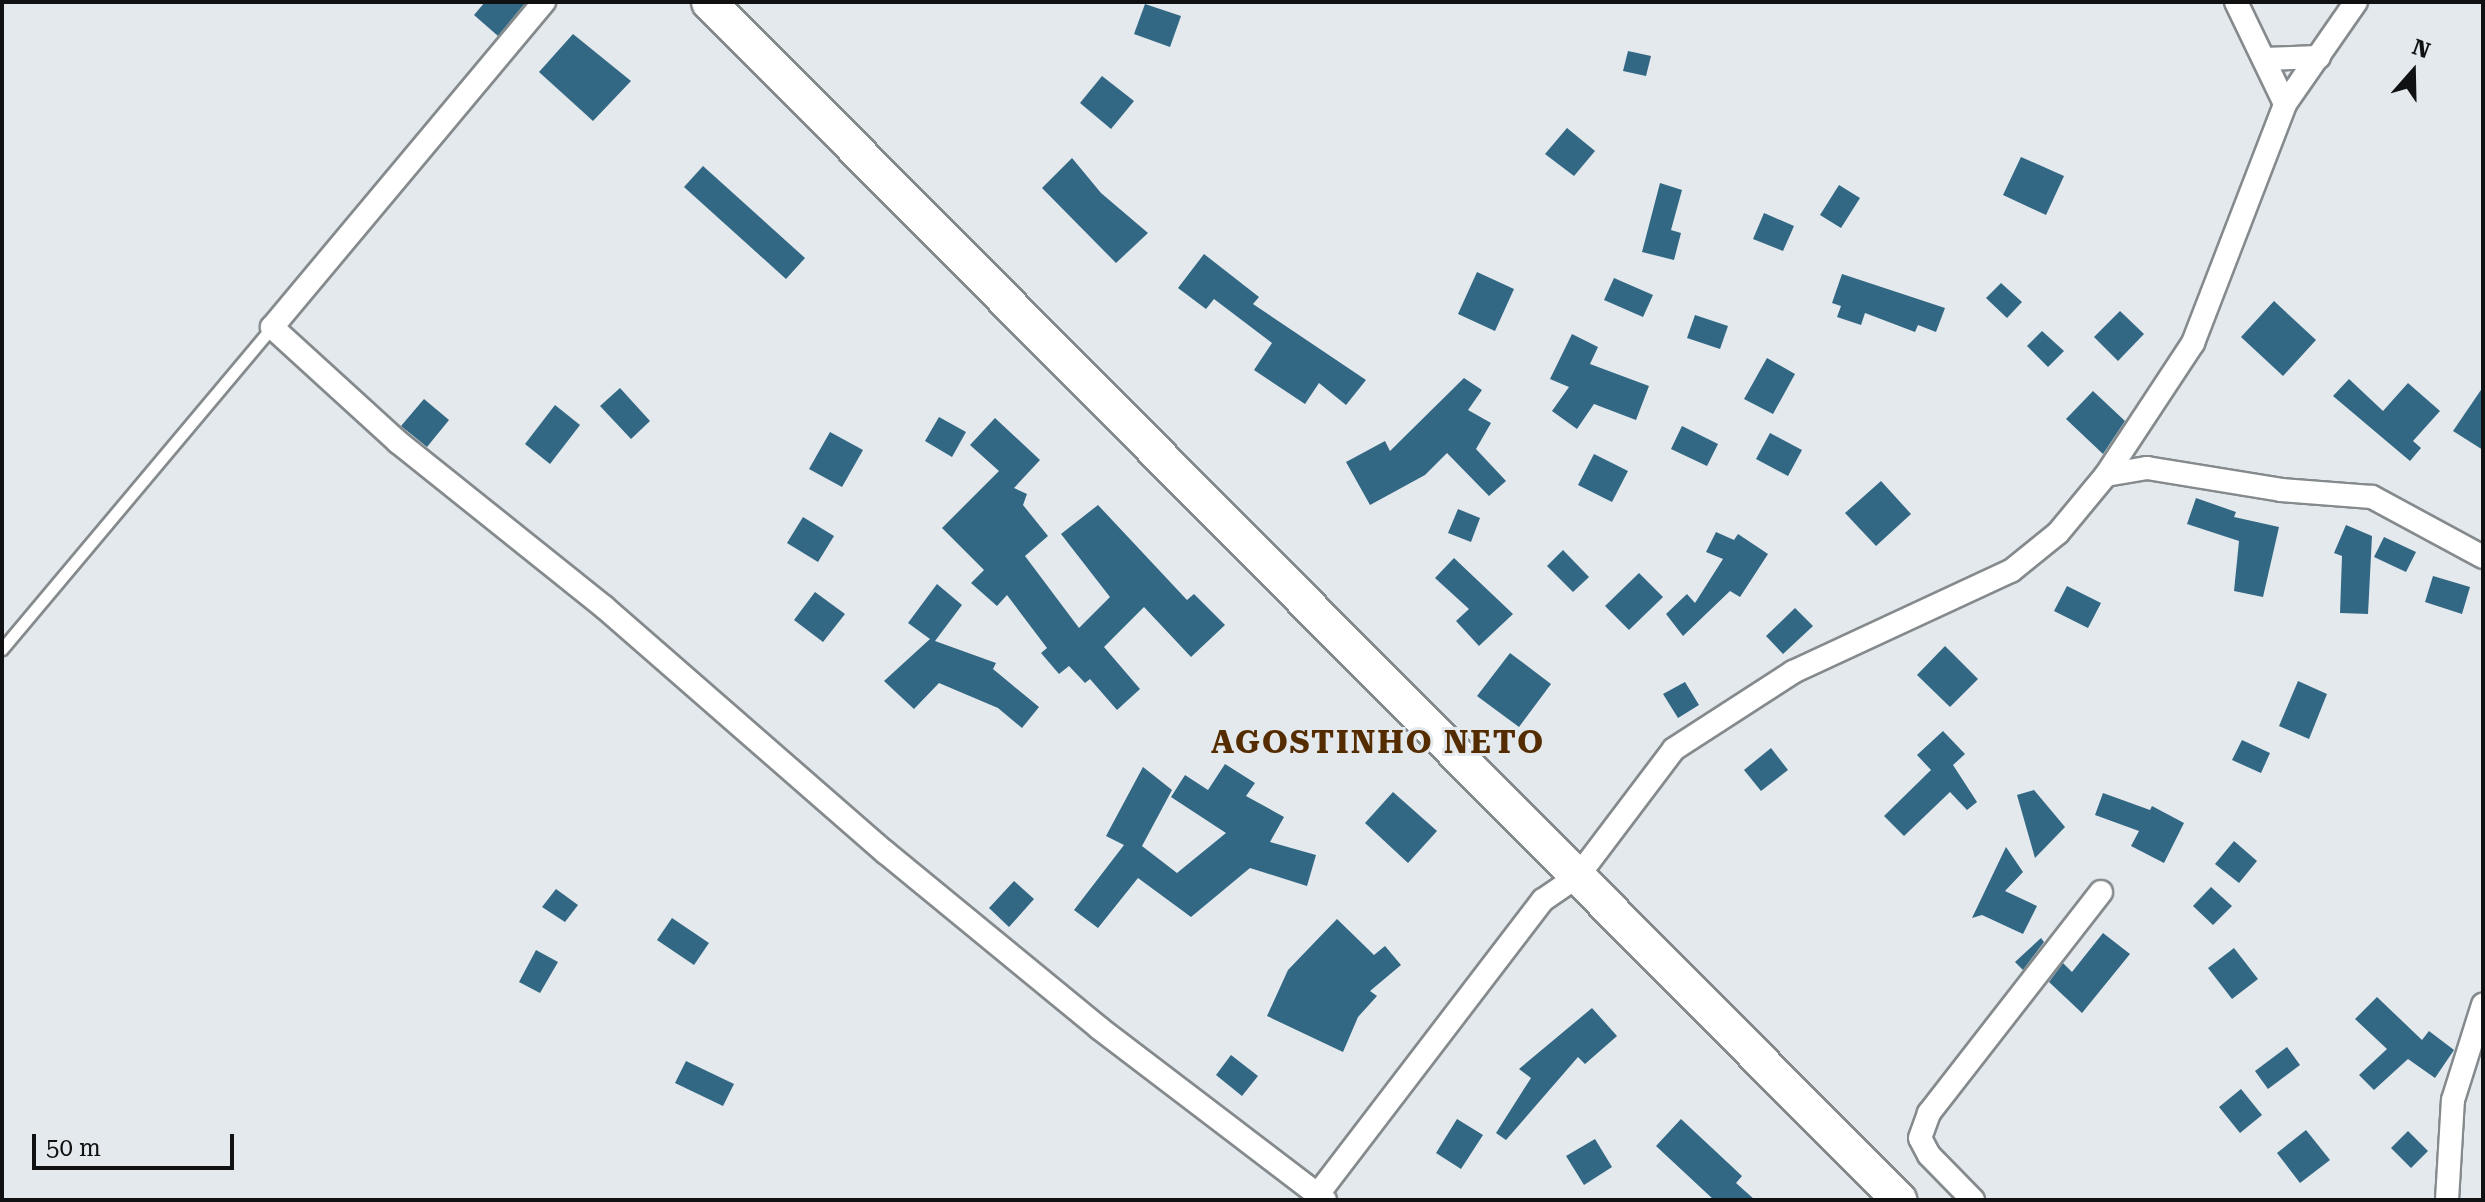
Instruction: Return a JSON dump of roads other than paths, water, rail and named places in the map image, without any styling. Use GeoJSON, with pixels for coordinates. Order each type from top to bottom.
{"type":"FeatureCollection","features":[{"type":"Feature","properties":{"kind":"main road"},"geometry":{"type":"LineString","coordinates":[[709,2],[1899,1200]]}},
{"type":"Feature","properties":{"kind":"street"},"geometry":{"type":"LineString","coordinates":[[544,2],[272,327],[398,442],[604,607],[909,871],[1099,1028],[1322,1197],[1543,900],[1578,876],[1674,749],[1793,672],[2011,571],[2058,533],[2106,475],[2193,343],[2285,104],[2356,2]]}},
{"type":"Feature","properties":{"kind":"street"},"geometry":{"type":"LineString","coordinates":[[2236,2],[2285,104]]}},
{"type":"Feature","properties":{"kind":"street"},"geometry":{"type":"LineString","coordinates":[[2265,59],[2319,57]]}},
{"type":"Feature","properties":{"kind":"street"},"geometry":{"type":"LineString","coordinates":[[2106,475],[2147,468],[2281,490],[2372,497],[2483,557]]}},
{"type":"Feature","properties":{"kind":"street"},"geometry":{"type":"LineString","coordinates":[[1973,1200],[1929,1155],[1920,1138],[1929,1113],[2101,892]]}},
{"type":"Feature","properties":{"kind":"street"},"geometry":{"type":"LineString","coordinates":[[2447,1200],[2453,1100],[2483,1005]]}},
{"type":"Feature","properties":{"kind":"lane"},"geometry":{"type":"LineString","coordinates":[[2,649],[272,327]]}},
{"type":"Feature","properties":{"kind":"district","name":"AGOSTINHO NETO"},"geometry":{"type":"Point","coordinates":[1378,742]}}]}
